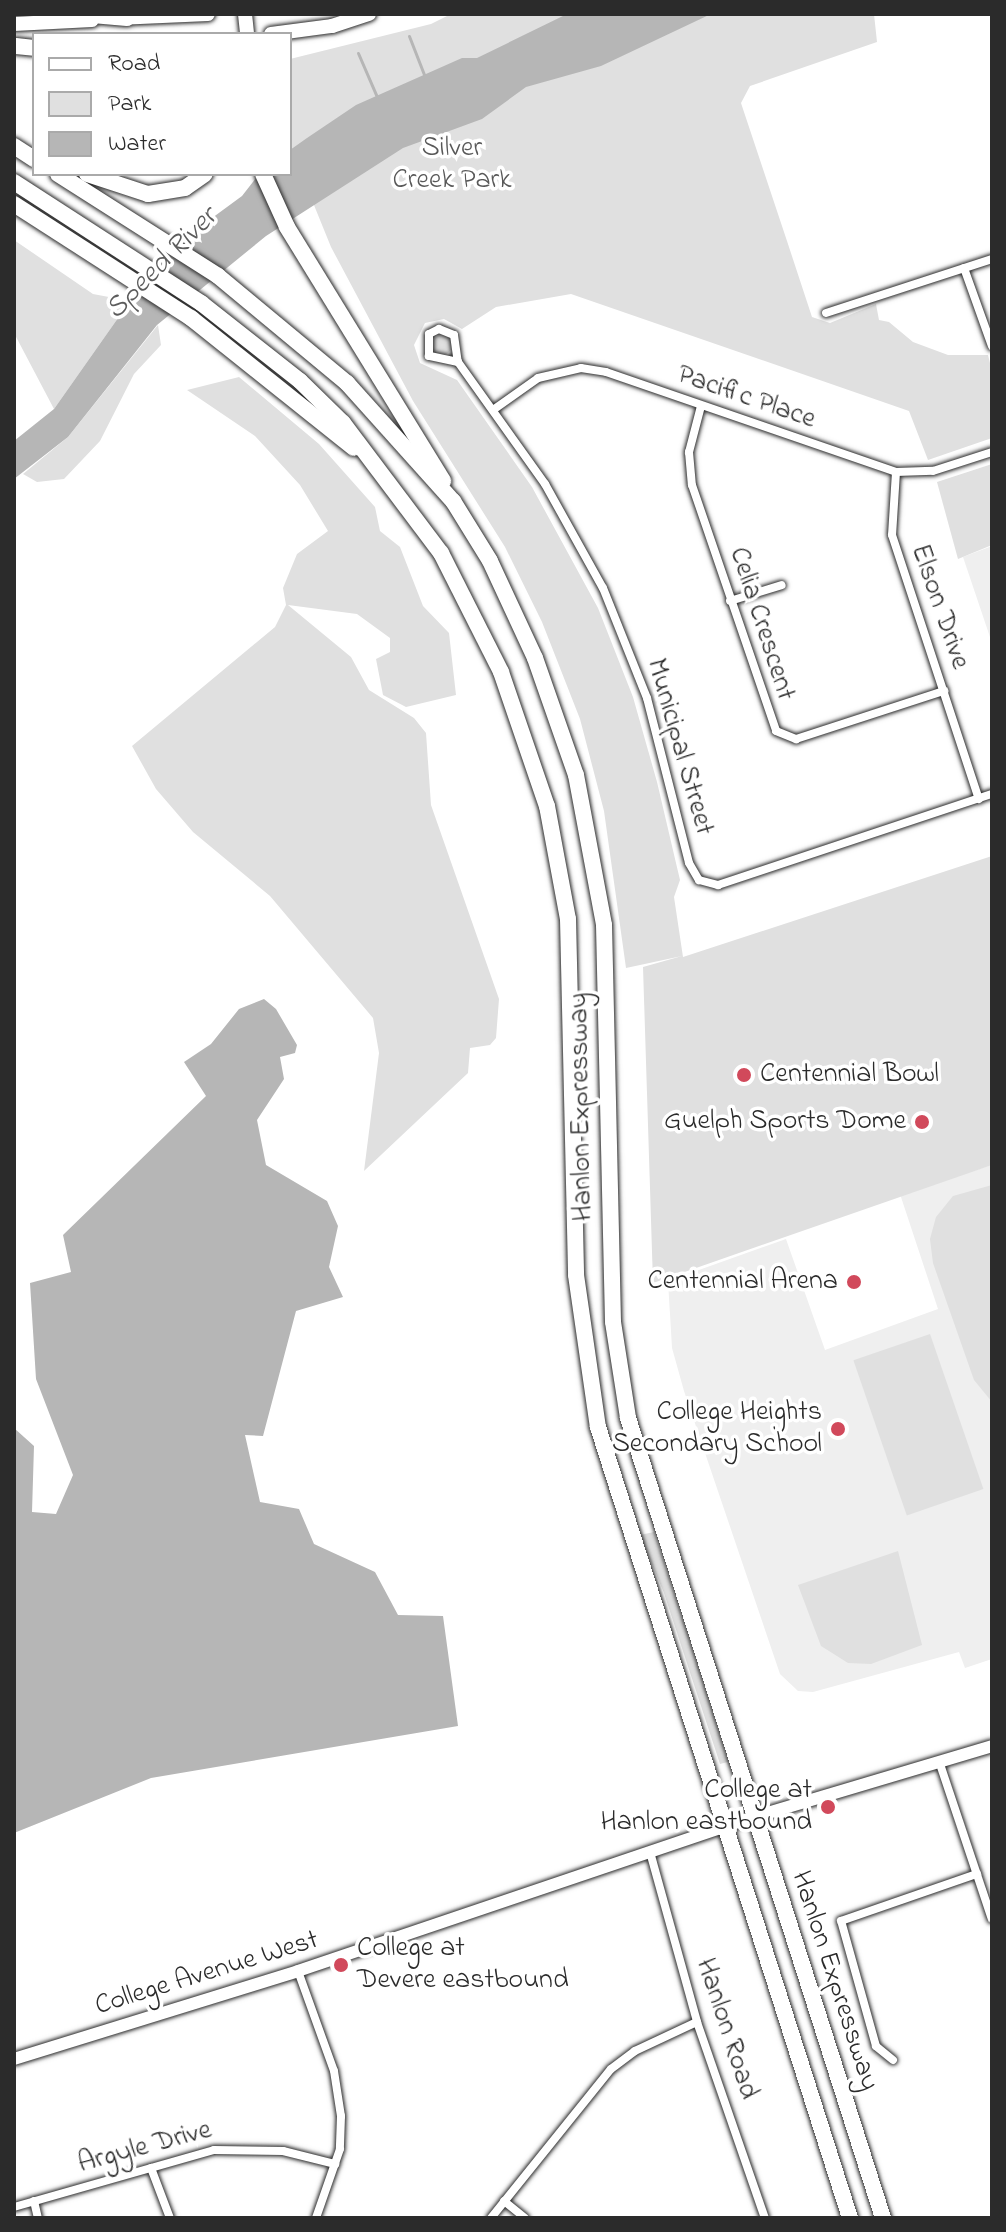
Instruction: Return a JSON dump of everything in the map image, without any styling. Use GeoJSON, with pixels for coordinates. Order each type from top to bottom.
{"type":"FeatureCollection","features":[{"type":"Feature","properties":{"kind":"highway"},"geometry":{"type":"LineString","coordinates":[[81,14],[127,18]]}},
{"type":"Feature","properties":{"kind":"highway"},"geometry":{"type":"LineString","coordinates":[[14,136],[32,146]]}},
{"type":"Feature","properties":{"kind":"highway"},"geometry":{"type":"LineString","coordinates":[[14,146],[32,158]]}},
{"type":"Feature","properties":{"kind":"highway","name":"Hanlon Expressway"},"geometry":{"type":"LineString","coordinates":[[61,176],[161,238],[262,308],[347,383],[453,501],[490,561],[525,634],[563,730],[588,820],[604,925],[608,1213],[619,1370],[639,1463],[883,2218]]}},
{"type":"Feature","properties":{"kind":"highway"},"geometry":{"type":"LineString","coordinates":[[93,176],[148,194],[185,188],[202,176]]}},
{"type":"Feature","properties":{"kind":"highway"},"geometry":{"type":"LineString","coordinates":[[264,176],[307,260],[453,501]]}},
{"type":"Feature","properties":{"kind":"highway","name":"Hanlon Expressway"},"geometry":{"type":"LineString","coordinates":[[14,182],[139,261],[239,331],[343,423],[441,553],[501,672],[547,806],[568,919],[576,1275],[595,1411],[618,1501],[850,2218]]}},
{"type":"Feature","properties":{"kind":"highway"},"geometry":{"type":"LineString","coordinates":[[14,204],[226,346],[373,465]]}},
{"type":"Feature","properties":{"kind":"main road"},"geometry":{"type":"LineString","coordinates":[[14,24],[208,14]]}},
{"type":"Feature","properties":{"kind":"main road"},"geometry":{"type":"LineString","coordinates":[[286,32],[332,26],[369,14]]}},
{"type":"Feature","properties":{"kind":"street"},"geometry":{"type":"LineString","coordinates":[[826,313],[992,259]]}},
{"type":"Feature","properties":{"kind":"street"},"geometry":{"type":"LineString","coordinates":[[964,268],[992,346]]}},
{"type":"Feature","properties":{"kind":"street","name":"Municipal Street"},"geometry":{"type":"LineString","coordinates":[[458,362],[429,356],[429,334],[439,329],[451,332],[458,362],[545,484],[606,593],[649,706],[686,852],[699,880],[718,885],[992,794]]}},
{"type":"Feature","properties":{"kind":"street","name":"Pacific Place"},"geometry":{"type":"LineString","coordinates":[[493,410],[538,378],[581,368],[896,472],[933,471],[992,452]]}},
{"type":"Feature","properties":{"kind":"street","name":"Celia Crescent"},"geometry":{"type":"LineString","coordinates":[[701,406],[690,441],[690,473],[772,725],[782,736],[796,739],[944,691]]}},
{"type":"Feature","properties":{"kind":"street","name":"Elson Drive"},"geometry":{"type":"LineString","coordinates":[[896,472],[892,535],[979,799]]}},
{"type":"Feature","properties":{"kind":"street"},"geometry":{"type":"LineString","coordinates":[[730,601],[782,585]]}},
{"type":"Feature","properties":{"kind":"street","name":"College Avenue West"},"geometry":{"type":"LineString","coordinates":[[14,2059],[298,1971],[754,1817],[992,1746]]}},
{"type":"Feature","properties":{"kind":"street"},"geometry":{"type":"LineString","coordinates":[[940,1764],[992,1919]]}},
{"type":"Feature","properties":{"kind":"street","name":"Hanlon Road"},"geometry":{"type":"LineString","coordinates":[[650,1852],[697,2022],[765,2218]]}},
{"type":"Feature","properties":{"kind":"street"},"geometry":{"type":"LineString","coordinates":[[893,2060],[876,2046],[839,1929],[841,1921],[977,1874]]}},
{"type":"Feature","properties":{"kind":"street"},"geometry":{"type":"LineString","coordinates":[[298,1971],[339,2097],[342,2133],[316,2218]]}},
{"type":"Feature","properties":{"kind":"street"},"geometry":{"type":"LineString","coordinates":[[491,2218],[611,2069],[635,2051],[697,2022]]}},
{"type":"Feature","properties":{"kind":"street","name":"Argyle Drive"},"geometry":{"type":"LineString","coordinates":[[14,2207],[230,2148],[283,2151],[335,2164]]}},
{"type":"Feature","properties":{"kind":"street"},"geometry":{"type":"LineString","coordinates":[[151,2168],[170,2218]]}},
{"type":"Feature","properties":{"kind":"street"},"geometry":{"type":"LineString","coordinates":[[34,2201],[38,2218]]}},
{"type":"Feature","properties":{"kind":"street"},"geometry":{"type":"LineString","coordinates":[[504,2201],[525,2218]]}},
{"type":"Feature","properties":{"kind":"shaded area"},"geometry":{"type":"Polygon","coordinates":[[[992,546],[992,643],[963,557],[992,546]]]}},
{"type":"Feature","properties":{"kind":"shaded area","name":"College Heights Secondary School"},"geometry":{"type":"Polygon","coordinates":[[[992,1165],[992,1659],[965,1668],[959,1652],[813,1692],[798,1691],[780,1674],[684,1391],[672,1348],[668,1281],[786,1239],[825,1350],[938,1309],[900,1194],[992,1165]]]}},
{"type":"Feature","properties":{"kind":"green space","name":"Silver Creek Park"},"geometry":{"type":"Polygon","coordinates":[[[451,14],[874,14],[877,42],[750,86],[741,103],[812,317],[830,323],[876,304],[879,320],[889,322],[913,342],[948,355],[988,355],[992,371],[992,438],[928,460],[909,411],[571,294],[496,307],[462,329],[444,319],[425,323],[414,345],[420,363],[457,380],[532,487],[598,608],[633,697],[657,782],[680,880],[674,897],[683,957],[992,856],[992,1165],[653,1283],[643,967],[682,956],[626,968],[604,811],[580,719],[542,622],[505,547],[413,401],[331,247],[292,151],[292,59],[431,24],[451,14]]]}},
{"type":"Feature","properties":{"kind":"green space"},"geometry":{"type":"Polygon","coordinates":[[[14,240],[93,294],[130,301],[54,409],[14,333],[14,240]]]}},
{"type":"Feature","properties":{"kind":"green space"},"geometry":{"type":"Polygon","coordinates":[[[158,325],[161,345],[134,374],[100,441],[64,479],[37,482],[23,474],[68,437],[158,325]]]}},
{"type":"Feature","properties":{"kind":"green space"},"geometry":{"type":"Polygon","coordinates":[[[442,335],[449,338],[452,345],[449,352],[442,355],[435,352],[432,345],[435,338],[442,335]]]}},
{"type":"Feature","properties":{"kind":"green space"},"geometry":{"type":"Polygon","coordinates":[[[239,377],[319,444],[375,507],[380,531],[400,547],[423,606],[449,633],[456,695],[406,707],[383,695],[376,659],[390,652],[390,638],[357,614],[288,605],[351,657],[369,690],[414,718],[426,733],[431,805],[499,999],[496,1038],[490,1045],[470,1048],[468,1073],[364,1171],[379,1053],[373,1018],[270,896],[193,832],[156,789],[132,746],[275,627],[286,605],[283,588],[297,554],[328,531],[300,485],[255,436],[187,390],[239,377]]]}},
{"type":"Feature","properties":{"kind":"green space"},"geometry":{"type":"Polygon","coordinates":[[[992,464],[992,545],[958,559],[937,482],[992,464]]]}},
{"type":"Feature","properties":{"kind":"green space"},"geometry":{"type":"Polygon","coordinates":[[[992,1185],[992,1402],[974,1380],[933,1263],[930,1239],[936,1217],[953,1196],[992,1185]]]}},
{"type":"Feature","properties":{"kind":"green space"},"geometry":{"type":"Polygon","coordinates":[[[930,1334],[983,1489],[907,1515],[853,1360],[930,1334]]]}},
{"type":"Feature","properties":{"kind":"green space"},"geometry":{"type":"Polygon","coordinates":[[[654,1532],[728,1762],[720,1764],[664,1593],[640,1535],[654,1532]]]}},
{"type":"Feature","properties":{"kind":"green space"},"geometry":{"type":"Polygon","coordinates":[[[898,1551],[922,1645],[871,1664],[848,1663],[821,1646],[798,1585],[898,1551]]]}},
{"type":"Feature","properties":{"kind":"water","name":"Speed River"},"geometry":{"type":"Polygon","coordinates":[[[711,14],[601,66],[526,87],[482,119],[403,148],[266,236],[157,325],[68,437],[14,479],[14,441],[54,409],[130,301],[148,265],[242,196],[257,176],[292,176],[292,149],[356,105],[462,58],[477,58],[565,15],[711,14]]]}},
{"type":"Feature","properties":{"kind":"water"},"geometry":{"type":"Polygon","coordinates":[[[264,999],[276,1009],[297,1045],[295,1053],[280,1057],[284,1079],[257,1120],[266,1165],[327,1201],[338,1226],[329,1267],[343,1297],[296,1311],[263,1436],[245,1435],[260,1502],[299,1509],[314,1544],[375,1572],[398,1615],[443,1616],[458,1726],[151,1778],[14,1833],[14,1428],[34,1446],[32,1512],[56,1514],[73,1475],[36,1379],[30,1283],[71,1272],[63,1235],[206,1096],[184,1062],[211,1044],[239,1009],[264,999]]]}},
{"type":"Feature","properties":{"kind":"waterway"},"geometry":{"type":"LineString","coordinates":[[409,36],[425,77]]}},
{"type":"Feature","properties":{"kind":"waterway"},"geometry":{"type":"LineString","coordinates":[[358,53],[377,97]]}},
{"type":"Feature","properties":{"kind":"place","name":"Centennial Bowl"},"geometry":{"type":"Point","coordinates":[744,1075]}},
{"type":"Feature","properties":{"kind":"place","name":"Guelph Sports Dome"},"geometry":{"type":"Point","coordinates":[922,1122]}},
{"type":"Feature","properties":{"kind":"place","name":"Centennial Arena"},"geometry":{"type":"Point","coordinates":[854,1282]}},
{"type":"Feature","properties":{"kind":"place","name":"College Heights Secondary School"},"geometry":{"type":"Point","coordinates":[838,1429]}},
{"type":"Feature","properties":{"kind":"place","name":"College at Hanlon eastbound"},"geometry":{"type":"Point","coordinates":[828,1807]}},
{"type":"Feature","properties":{"kind":"place","name":"College at Devere eastbound"},"geometry":{"type":"Point","coordinates":[341,1965]}}]}
